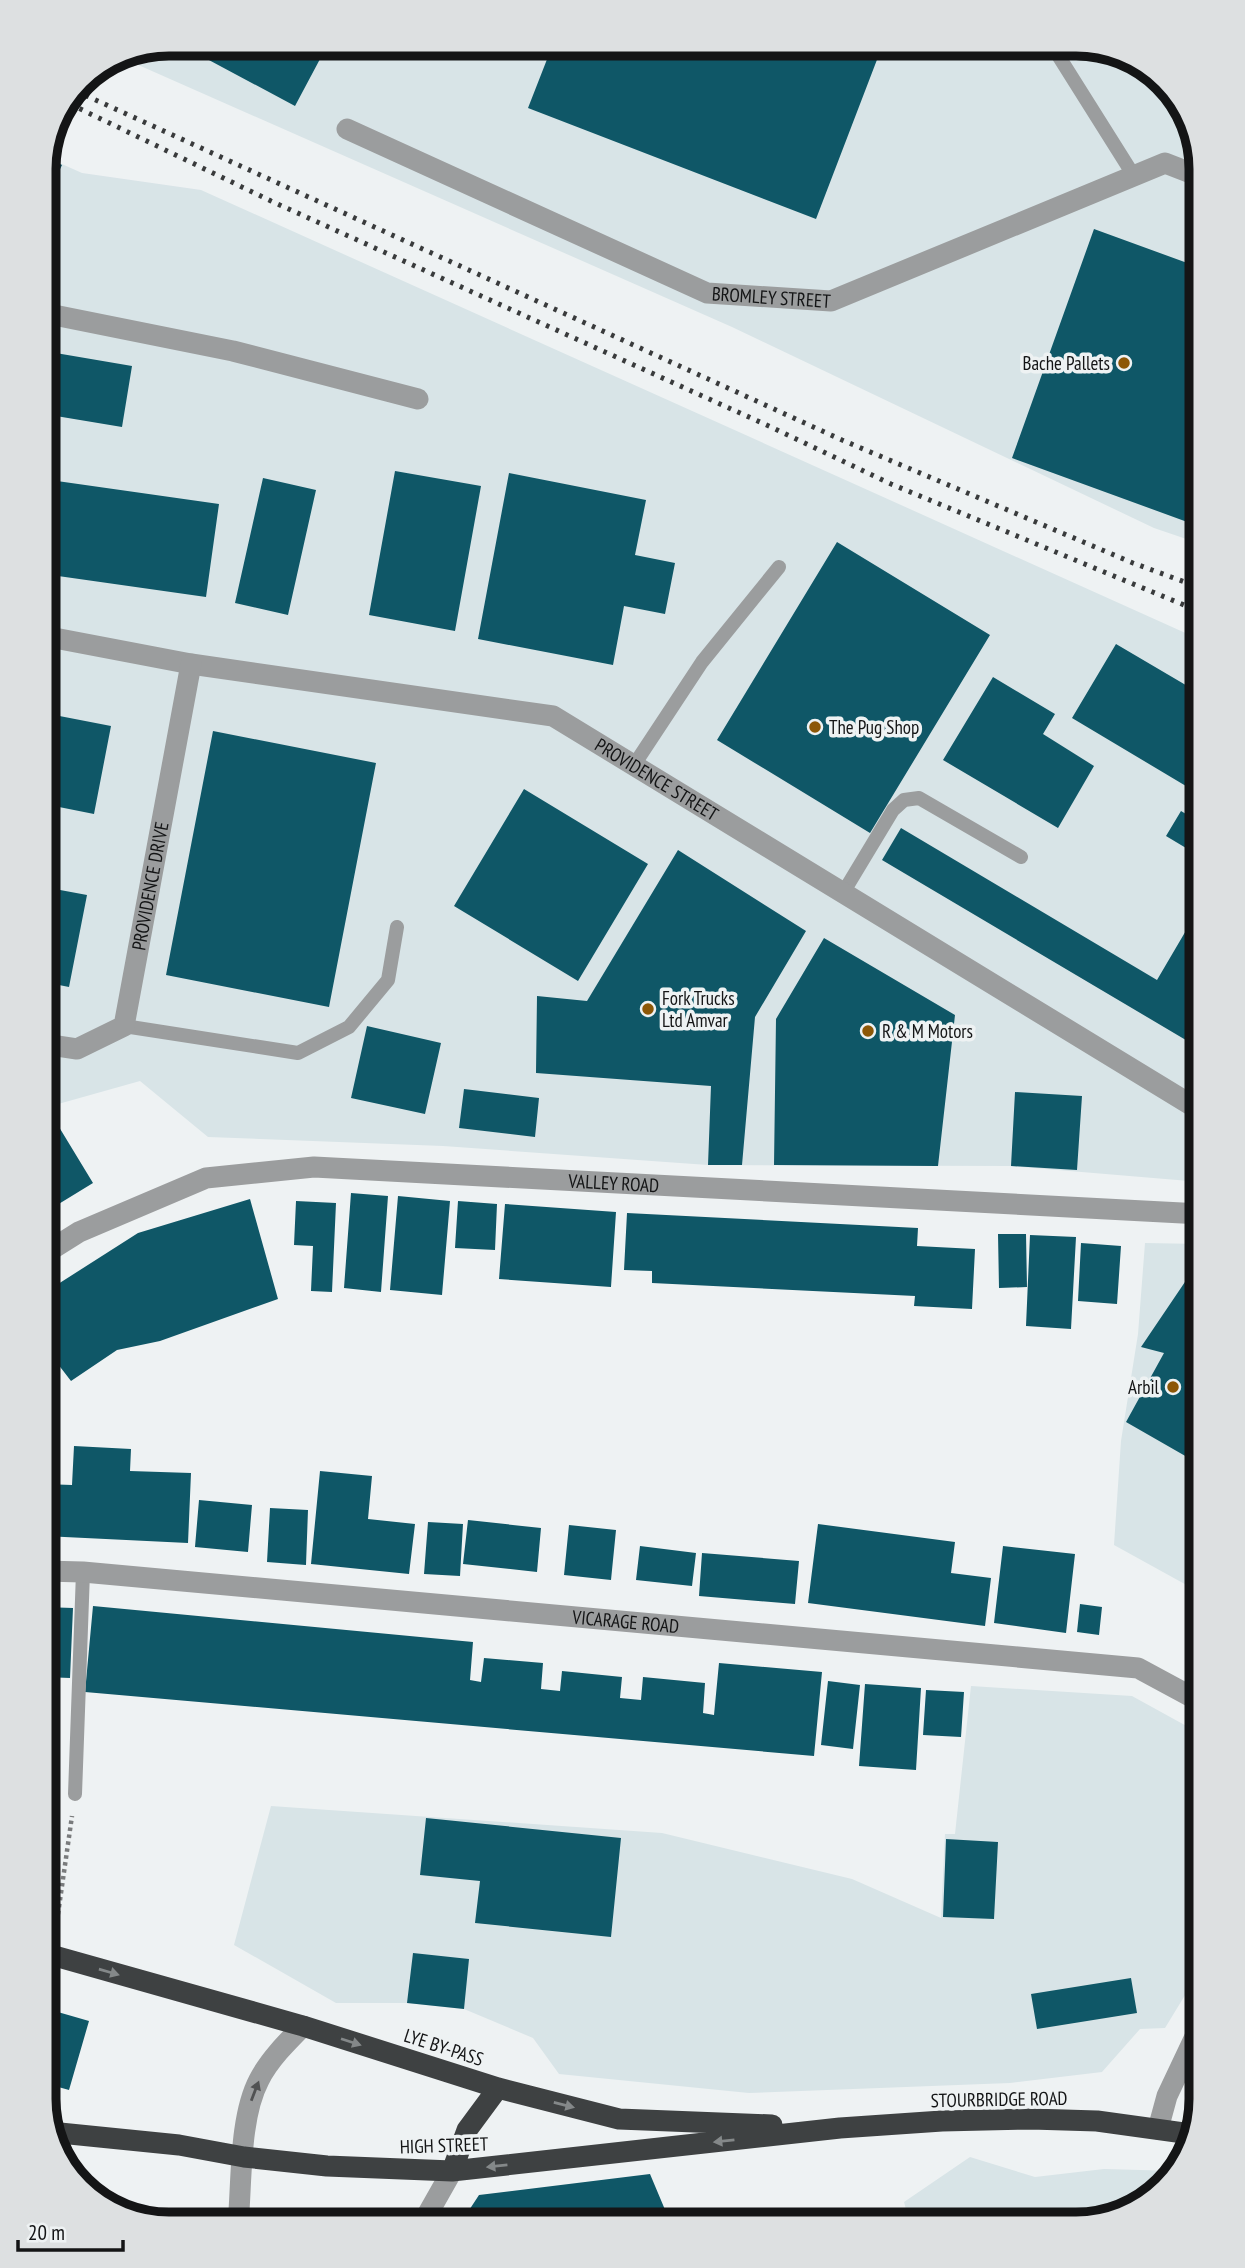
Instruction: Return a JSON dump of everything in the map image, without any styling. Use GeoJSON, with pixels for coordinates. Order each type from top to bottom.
{"type":"FeatureCollection","features":[{"type":"Feature","properties":{"kind":"highway","name":"LYE BY-PASS"},"geometry":{"type":"LineString","coordinates":[[56,1956],[303,2026],[498,2088],[619,2119],[840,2128]]}},
{"type":"Feature","properties":{"kind":"highway"},"geometry":{"type":"LineString","coordinates":[[452,2171],[467,2130],[498,2088]]}},
{"type":"Feature","properties":{"kind":"highway","name":"STOURBRIDGE ROAD"},"geometry":{"type":"LineString","coordinates":[[840,2128],[1031,2119],[1097,2122],[1183,2133]]}},
{"type":"Feature","properties":{"kind":"highway","name":"HIGH STREET"},"geometry":{"type":"LineString","coordinates":[[62,2133],[179,2145],[244,2157],[354,2168],[452,2171],[840,2128]]}},
{"type":"Feature","properties":{"kind":"street","name":"BROMLEY STREET"},"geometry":{"type":"LineString","coordinates":[[347,129],[707,293],[831,301],[1166,163],[1189,172]]}},
{"type":"Feature","properties":{"kind":"street"},"geometry":{"type":"LineString","coordinates":[[56,315],[233,351],[418,399]]}},
{"type":"Feature","properties":{"kind":"street","name":"PROVIDENCE STREET"},"geometry":{"type":"LineString","coordinates":[[56,638],[191,664],[553,716],[1189,1104]]}},
{"type":"Feature","properties":{"kind":"street","name":"PROVIDENCE DRIVE"},"geometry":{"type":"LineString","coordinates":[[124,1026],[191,664]]}},
{"type":"Feature","properties":{"kind":"street"},"geometry":{"type":"LineString","coordinates":[[56,1046],[77,1049],[124,1026]]}},
{"type":"Feature","properties":{"kind":"street","name":"VALLEY ROAD"},"geometry":{"type":"LineString","coordinates":[[56,1246],[79,1232],[206,1178],[314,1167],[1189,1213]]}},
{"type":"Feature","properties":{"kind":"street","name":"VICARAGE ROAD"},"geometry":{"type":"LineString","coordinates":[[56,1571],[1138,1668],[1189,1696]]}},
{"type":"Feature","properties":{"kind":"street"},"geometry":{"type":"LineString","coordinates":[[239,2212],[248,2110],[258,2081],[303,2026]]}},
{"type":"Feature","properties":{"kind":"street"},"geometry":{"type":"LineString","coordinates":[[1158,2129],[1167,2096],[1189,2049]]}},
{"type":"Feature","properties":{"kind":"street"},"geometry":{"type":"LineString","coordinates":[[429,2212],[452,2171]]}},
{"type":"Feature","properties":{"kind":"lane"},"geometry":{"type":"LineString","coordinates":[[1059,56],[1134,176]]}},
{"type":"Feature","properties":{"kind":"lane"},"geometry":{"type":"LineString","coordinates":[[634,765],[702,662],[779,567]]}},
{"type":"Feature","properties":{"kind":"lane"},"geometry":{"type":"LineString","coordinates":[[843,893],[893,810],[904,800],[919,798],[1021,857]]}},
{"type":"Feature","properties":{"kind":"lane"},"geometry":{"type":"LineString","coordinates":[[124,1026],[298,1053],[349,1027],[388,980],[397,927]]}},
{"type":"Feature","properties":{"kind":"lane"},"geometry":{"type":"LineString","coordinates":[[75,1794],[83,1572]]}},
{"type":"Feature","properties":{"kind":"path"},"geometry":{"type":"LineString","coordinates":[[56,1907],[75,1794]]}},
{"type":"Feature","properties":{"kind":"shaded area"},"geometry":{"type":"Polygon","coordinates":[[[169,56],[1083,56],[1112,62],[1132,71],[1145,79],[1166,100],[1180,126],[1187,147],[1189,540],[1154,528],[732,327],[132,62],[169,56]]]}},
{"type":"Feature","properties":{"kind":"shaded area"},"geometry":{"type":"Polygon","coordinates":[[[56,161],[82,173],[201,190],[1189,635],[1189,1181],[1011,1166],[708,1165],[443,1146],[208,1137],[140,1081],[56,1105],[56,161]]]}},
{"type":"Feature","properties":{"kind":"shaded area"},"geometry":{"type":"Polygon","coordinates":[[[1145,1243],[1189,1244],[1189,1586],[1114,1545],[1121,1441],[1138,1334],[1145,1243]]]}},
{"type":"Feature","properties":{"kind":"shaded area"},"geometry":{"type":"Polygon","coordinates":[[[971,1686],[1132,1696],[1189,1727],[1189,1989],[1165,2028],[1140,2029],[1102,2072],[1010,2083],[749,2093],[559,2074],[533,2038],[464,2009],[407,2003],[336,2003],[234,1945],[271,1806],[662,1833],[852,1879],[941,1918],[945,1834],[955,1834],[971,1686]]]}},
{"type":"Feature","properties":{"kind":"shaded area"},"geometry":{"type":"Polygon","coordinates":[[[970,2157],[1035,2177],[1104,2169],[1163,2171],[1139,2193],[1098,2210],[907,2212],[904,2202],[970,2157]]]}},
{"type":"Feature","properties":{"kind":"building"},"geometry":{"type":"Polygon","coordinates":[[[201,56],[322,56],[295,106],[201,56]]]}},
{"type":"Feature","properties":{"kind":"building"},"geometry":{"type":"Polygon","coordinates":[[[548,56],[878,56],[816,219],[528,108],[548,56]]]}},
{"type":"Feature","properties":{"kind":"building"},"geometry":{"type":"Polygon","coordinates":[[[56,162],[62,165],[56,178],[56,162]]]}},
{"type":"Feature","properties":{"kind":"building","name":"Bache Pallets"},"geometry":{"type":"Polygon","coordinates":[[[1094,229],[1189,264],[1189,523],[1012,458],[1094,229]]]}},
{"type":"Feature","properties":{"kind":"building"},"geometry":{"type":"Polygon","coordinates":[[[56,353],[132,366],[122,427],[56,416],[56,353]]]}},
{"type":"Feature","properties":{"kind":"building"},"geometry":{"type":"Polygon","coordinates":[[[395,471],[481,486],[455,631],[369,615],[395,471]]]}},
{"type":"Feature","properties":{"kind":"building"},"geometry":{"type":"Polygon","coordinates":[[[509,473],[646,500],[635,555],[675,563],[665,614],[624,606],[613,665],[478,639],[509,473]]]}},
{"type":"Feature","properties":{"kind":"building"},"geometry":{"type":"Polygon","coordinates":[[[263,478],[316,490],[288,615],[235,603],[263,478]]]}},
{"type":"Feature","properties":{"kind":"building"},"geometry":{"type":"Polygon","coordinates":[[[57,481],[219,504],[206,597],[56,576],[57,481]]]}},
{"type":"Feature","properties":{"kind":"building"},"geometry":{"type":"Polygon","coordinates":[[[837,542],[990,635],[870,833],[717,740],[837,542]]]}},
{"type":"Feature","properties":{"kind":"building"},"geometry":{"type":"Polygon","coordinates":[[[1116,644],[1189,687],[1189,788],[1072,718],[1116,644]]]}},
{"type":"Feature","properties":{"kind":"building"},"geometry":{"type":"Polygon","coordinates":[[[993,677],[1055,714],[1043,734],[1094,766],[1058,828],[943,760],[993,677]]]}},
{"type":"Feature","properties":{"kind":"building"},"geometry":{"type":"Polygon","coordinates":[[[56,715],[111,726],[94,814],[56,806],[56,715]]]}},
{"type":"Feature","properties":{"kind":"building"},"geometry":{"type":"Polygon","coordinates":[[[213,731],[376,763],[329,1007],[166,975],[213,731]]]}},
{"type":"Feature","properties":{"kind":"building"},"geometry":{"type":"Polygon","coordinates":[[[524,789],[648,864],[578,981],[454,906],[524,789]]]}},
{"type":"Feature","properties":{"kind":"building"},"geometry":{"type":"Polygon","coordinates":[[[1181,811],[1189,816],[1189,850],[1166,836],[1181,811]]]}},
{"type":"Feature","properties":{"kind":"building"},"geometry":{"type":"Polygon","coordinates":[[[901,828],[1157,980],[1189,925],[1189,1042],[882,860],[901,828]]]}},
{"type":"Feature","properties":{"kind":"building","name":"Fork Trucks Ltd Amvar"},"geometry":{"type":"Polygon","coordinates":[[[678,850],[806,931],[755,1017],[742,1165],[708,1165],[711,1086],[536,1073],[537,996],[587,1001],[678,850]]]}},
{"type":"Feature","properties":{"kind":"building"},"geometry":{"type":"Polygon","coordinates":[[[56,889],[87,895],[69,987],[56,984],[56,889]]]}},
{"type":"Feature","properties":{"kind":"building"},"geometry":{"type":"Polygon","coordinates":[[[824,938],[955,1015],[938,1166],[774,1165],[776,1019],[824,938]]]}},
{"type":"Feature","properties":{"kind":"building"},"geometry":{"type":"Polygon","coordinates":[[[367,1026],[441,1043],[425,1114],[351,1098],[367,1026]]]}},
{"type":"Feature","properties":{"kind":"building"},"geometry":{"type":"Polygon","coordinates":[[[464,1089],[539,1098],[535,1137],[459,1128],[464,1089]]]}},
{"type":"Feature","properties":{"kind":"building"},"geometry":{"type":"Polygon","coordinates":[[[1015,1092],[1082,1096],[1077,1170],[1011,1166],[1015,1092]]]}},
{"type":"Feature","properties":{"kind":"building"},"geometry":{"type":"Polygon","coordinates":[[[59,1127],[93,1183],[56,1206],[56,1129],[59,1127]]]}},
{"type":"Feature","properties":{"kind":"building"},"geometry":{"type":"Polygon","coordinates":[[[351,1193],[388,1196],[381,1292],[344,1288],[351,1193]]]}},
{"type":"Feature","properties":{"kind":"building"},"geometry":{"type":"Polygon","coordinates":[[[398,1196],[450,1201],[442,1295],[390,1290],[398,1196]]]}},
{"type":"Feature","properties":{"kind":"building"},"geometry":{"type":"Polygon","coordinates":[[[250,1199],[278,1299],[160,1341],[117,1350],[71,1381],[56,1362],[56,1285],[138,1233],[250,1199]]]}},
{"type":"Feature","properties":{"kind":"building"},"geometry":{"type":"Polygon","coordinates":[[[296,1201],[336,1203],[332,1292],[311,1291],[313,1246],[294,1245],[296,1201]]]}},
{"type":"Feature","properties":{"kind":"building"},"geometry":{"type":"Polygon","coordinates":[[[458,1201],[497,1204],[495,1250],[455,1248],[458,1201]]]}},
{"type":"Feature","properties":{"kind":"building"},"geometry":{"type":"Polygon","coordinates":[[[505,1204],[616,1212],[611,1287],[499,1279],[505,1204]]]}},
{"type":"Feature","properties":{"kind":"building"},"geometry":{"type":"Polygon","coordinates":[[[627,1213],[918,1228],[917,1246],[975,1249],[972,1309],[914,1306],[915,1296],[652,1283],[652,1271],[624,1270],[627,1213]]]}},
{"type":"Feature","properties":{"kind":"building"},"geometry":{"type":"Polygon","coordinates":[[[998,1234],[1026,1234],[1027,1287],[999,1288],[998,1234]]]}},
{"type":"Feature","properties":{"kind":"building"},"geometry":{"type":"Polygon","coordinates":[[[1030,1235],[1076,1237],[1071,1329],[1026,1326],[1030,1235]]]}},
{"type":"Feature","properties":{"kind":"building"},"geometry":{"type":"Polygon","coordinates":[[[1081,1243],[1121,1246],[1117,1304],[1078,1301],[1081,1243]]]}},
{"type":"Feature","properties":{"kind":"building","name":"Arbil"},"geometry":{"type":"Polygon","coordinates":[[[1189,1276],[1189,1458],[1126,1422],[1164,1353],[1141,1347],[1189,1276]]]}},
{"type":"Feature","properties":{"kind":"building"},"geometry":{"type":"Polygon","coordinates":[[[74,1446],[131,1449],[130,1471],[191,1473],[188,1543],[56,1537],[56,1484],[72,1485],[74,1446]]]}},
{"type":"Feature","properties":{"kind":"building"},"geometry":{"type":"Polygon","coordinates":[[[320,1471],[372,1476],[368,1519],[415,1524],[409,1574],[311,1564],[320,1471]]]}},
{"type":"Feature","properties":{"kind":"building"},"geometry":{"type":"Polygon","coordinates":[[[199,1500],[252,1505],[248,1552],[195,1547],[199,1500]]]}},
{"type":"Feature","properties":{"kind":"building"},"geometry":{"type":"Polygon","coordinates":[[[270,1508],[308,1510],[306,1565],[267,1562],[270,1508]]]}},
{"type":"Feature","properties":{"kind":"building"},"geometry":{"type":"Polygon","coordinates":[[[468,1520],[541,1528],[537,1572],[463,1564],[468,1520]]]}},
{"type":"Feature","properties":{"kind":"building"},"geometry":{"type":"Polygon","coordinates":[[[428,1522],[463,1524],[460,1576],[424,1574],[428,1522]]]}},
{"type":"Feature","properties":{"kind":"building"},"geometry":{"type":"Polygon","coordinates":[[[818,1524],[955,1542],[951,1573],[991,1578],[985,1626],[808,1603],[818,1524]]]}},
{"type":"Feature","properties":{"kind":"building"},"geometry":{"type":"Polygon","coordinates":[[[569,1525],[616,1530],[611,1580],[564,1575],[569,1525]]]}},
{"type":"Feature","properties":{"kind":"building"},"geometry":{"type":"Polygon","coordinates":[[[640,1546],[696,1553],[692,1586],[636,1580],[640,1546]]]}},
{"type":"Feature","properties":{"kind":"building"},"geometry":{"type":"Polygon","coordinates":[[[1003,1546],[1075,1554],[1066,1633],[994,1623],[1003,1546]]]}},
{"type":"Feature","properties":{"kind":"building"},"geometry":{"type":"Polygon","coordinates":[[[702,1553],[799,1561],[795,1604],[699,1596],[702,1553]]]}},
{"type":"Feature","properties":{"kind":"building"},"geometry":{"type":"Polygon","coordinates":[[[1080,1604],[1102,1607],[1099,1635],[1077,1632],[1080,1604]]]}},
{"type":"Feature","properties":{"kind":"building"},"geometry":{"type":"Polygon","coordinates":[[[93,1606],[473,1642],[470,1680],[481,1682],[484,1658],[543,1663],[541,1689],[560,1691],[562,1671],[622,1677],[620,1698],[641,1700],[643,1677],[705,1683],[703,1713],[714,1715],[719,1663],[822,1672],[814,1756],[85,1692],[93,1606]]]}},
{"type":"Feature","properties":{"kind":"building"},"geometry":{"type":"Polygon","coordinates":[[[56,1607],[73,1608],[70,1678],[56,1677],[56,1607]]]}},
{"type":"Feature","properties":{"kind":"building"},"geometry":{"type":"Polygon","coordinates":[[[828,1681],[860,1685],[853,1749],[821,1745],[828,1681]]]}},
{"type":"Feature","properties":{"kind":"building"},"geometry":{"type":"Polygon","coordinates":[[[865,1684],[921,1688],[916,1770],[859,1766],[865,1684]]]}},
{"type":"Feature","properties":{"kind":"building"},"geometry":{"type":"Polygon","coordinates":[[[926,1690],[964,1692],[961,1737],[923,1735],[926,1690]]]}},
{"type":"Feature","properties":{"kind":"building"},"geometry":{"type":"Polygon","coordinates":[[[426,1818],[621,1838],[611,1937],[475,1923],[480,1881],[420,1875],[426,1818]]]}},
{"type":"Feature","properties":{"kind":"building"},"geometry":{"type":"Polygon","coordinates":[[[946,1839],[998,1842],[994,1919],[943,1917],[946,1839]]]}},
{"type":"Feature","properties":{"kind":"building"},"geometry":{"type":"Polygon","coordinates":[[[413,1953],[469,1959],[464,2009],[407,2003],[413,1953]]]}},
{"type":"Feature","properties":{"kind":"building"},"geometry":{"type":"Polygon","coordinates":[[[1131,1978],[1137,2013],[1037,2029],[1031,1994],[1131,1978]]]}},
{"type":"Feature","properties":{"kind":"building"},"geometry":{"type":"Polygon","coordinates":[[[56,2011],[89,2021],[69,2090],[56,2086],[56,2011]]]}},
{"type":"Feature","properties":{"kind":"building"},"geometry":{"type":"Polygon","coordinates":[[[650,2174],[666,2212],[468,2212],[479,2195],[650,2174]]]}},
{"type":"Feature","properties":{"kind":"railway"},"geometry":{"type":"LineString","coordinates":[[84,95],[842,440],[1133,563],[1189,584]]}},
{"type":"Feature","properties":{"kind":"railway"},"geometry":{"type":"LineString","coordinates":[[75,107],[271,201],[891,484],[1189,607]]}},
{"type":"Feature","properties":{"kind":"place","name":"Bache Pallets"},"geometry":{"type":"Point","coordinates":[1124,363]}},
{"type":"Feature","properties":{"kind":"place","name":"The Pug Shop"},"geometry":{"type":"Point","coordinates":[815,727]}},
{"type":"Feature","properties":{"kind":"place","name":"Fork Trucks Ltd Amvar"},"geometry":{"type":"Point","coordinates":[648,1009]}},
{"type":"Feature","properties":{"kind":"place","name":"R & M Motors"},"geometry":{"type":"Point","coordinates":[868,1031]}},
{"type":"Feature","properties":{"kind":"place","name":"Arbil"},"geometry":{"type":"Point","coordinates":[1173,1387]}}]}
